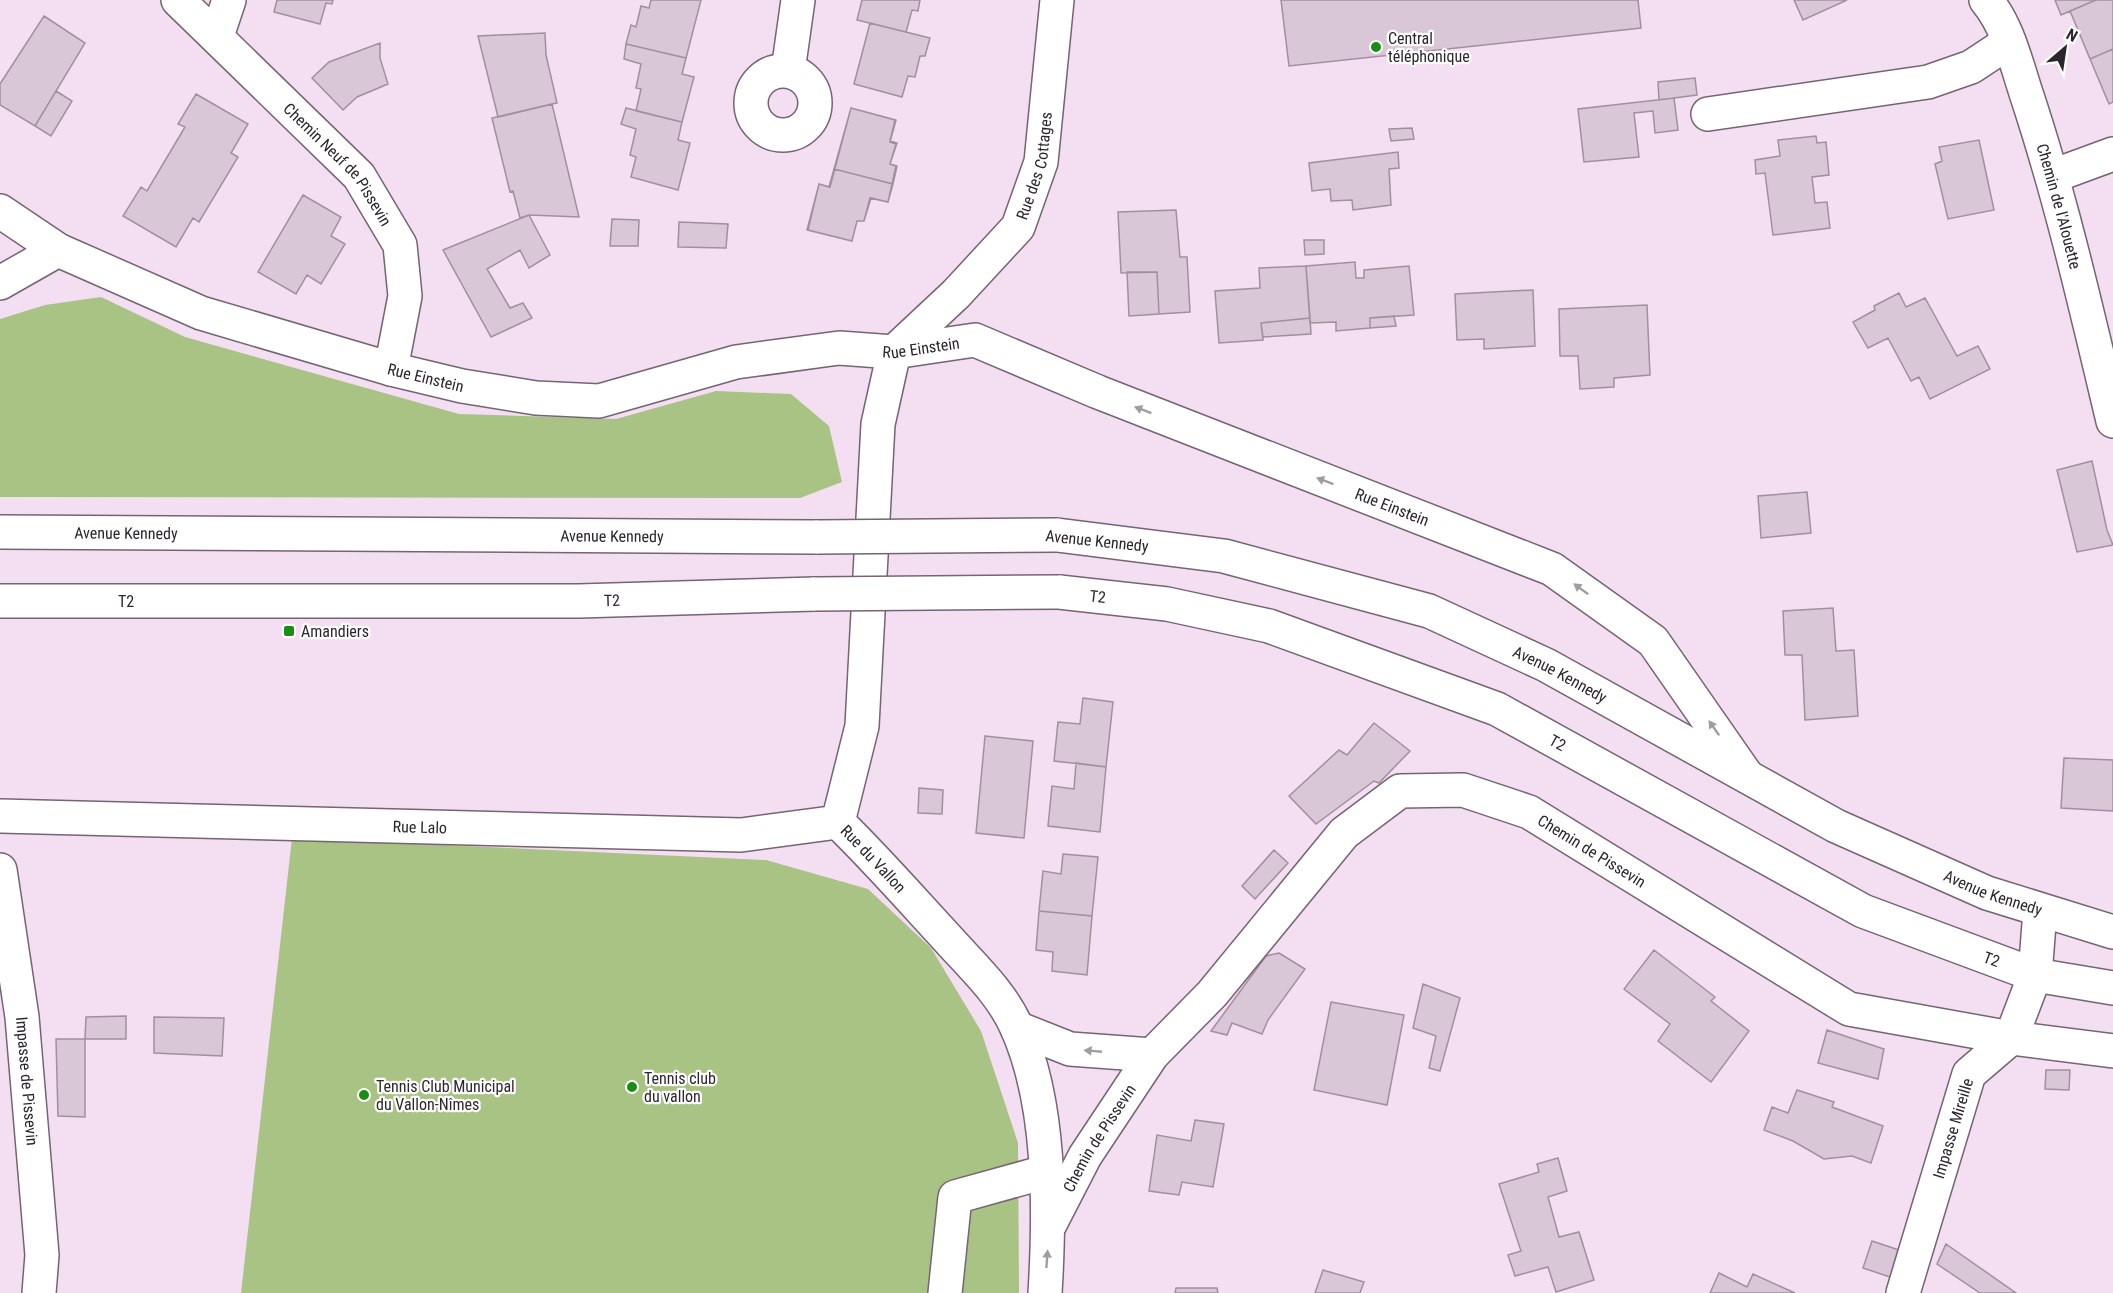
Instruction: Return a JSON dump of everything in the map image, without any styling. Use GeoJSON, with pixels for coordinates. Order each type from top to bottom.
{"type":"FeatureCollection","features":[{"type":"Feature","properties":{"kind":"street","name":"Chemin Neuf de Pissevin"},"geometry":{"type":"LineString","coordinates":[[178,0],[358,176],[400,244],[405,296],[391,369]]}},
{"type":"Feature","properties":{"kind":"street"},"geometry":{"type":"LineString","coordinates":[[217,36],[229,0]]}},
{"type":"Feature","properties":{"kind":"street"},"geometry":{"type":"LineString","coordinates":[[788,71],[798,0]]}},
{"type":"Feature","properties":{"kind":"street","name":"Rue des Cottages"},"geometry":{"type":"LineString","coordinates":[[894,352],[956,294],[1018,227],[1041,162],[1057,0]]}},
{"type":"Feature","properties":{"kind":"street","name":"Chemin de l'Alouette"},"geometry":{"type":"LineString","coordinates":[[1986,0],[1998,14],[2053,176],[2113,421]]}},
{"type":"Feature","properties":{"kind":"street"},"geometry":{"type":"LineString","coordinates":[[1708,114],[1928,82],[1971,67],[2008,42]]}},
{"type":"Feature","properties":{"kind":"street"},"geometry":{"type":"LineString","coordinates":[[2053,176],[2113,154]]}},
{"type":"Feature","properties":{"kind":"street","name":"Rue Einstein"},"geometry":{"type":"LineString","coordinates":[[0,211],[58,250],[201,313],[391,369],[462,386],[525,396],[599,401],[736,362],[838,348],[894,352],[975,340],[1098,392],[1552,569],[1653,641],[1747,776]]}},
{"type":"Feature","properties":{"kind":"street"},"geometry":{"type":"LineString","coordinates":[[0,283],[58,250]]}},
{"type":"Feature","properties":{"kind":"street","name":"Rue du Vallon"},"geometry":{"type":"LineString","coordinates":[[894,352],[878,424],[862,726],[838,822],[868,851],[995,992],[1017,1028],[1039,1098],[1050,1224],[1045,1293]]}},
{"type":"Feature","properties":{"kind":"street","name":"Avenue Kennedy"},"geometry":{"type":"LineString","coordinates":[[0,532],[818,537],[1057,535],[1224,556],[1428,611],[1546,665],[1846,830],[1959,882],[2040,911],[2113,932]]}},
{"type":"Feature","properties":{"kind":"street","name":"T2"},"geometry":{"type":"LineString","coordinates":[[0,601],[579,601],[815,594],[1059,592],[1167,604],[1269,626],[1497,709],[1863,910],[2035,975],[2113,988]]}},
{"type":"Feature","properties":{"kind":"street","name":"Chemin de Pissevin"},"geometry":{"type":"LineString","coordinates":[[1050,1224],[1085,1156],[1152,1055],[1212,994],[1344,833],[1400,791],[1463,790],[1529,812],[1849,1009],[2011,1038],[2113,1051]]}},
{"type":"Feature","properties":{"kind":"street","name":"Rue Lalo"},"geometry":{"type":"LineString","coordinates":[[0,816],[741,835],[838,822]]}},
{"type":"Feature","properties":{"kind":"street","name":"Impasse de Pissevin"},"geometry":{"type":"LineString","coordinates":[[0,870],[22,1017],[42,1255],[39,1293]]}},
{"type":"Feature","properties":{"kind":"street","name":"Impasse Mireille"},"geometry":{"type":"LineString","coordinates":[[1903,1293],[1969,1074],[2011,1038],[2035,975],[2040,911]]}},
{"type":"Feature","properties":{"kind":"street"},"geometry":{"type":"LineString","coordinates":[[1017,1028],[1070,1049],[1152,1055]]}},
{"type":"Feature","properties":{"kind":"street"},"geometry":{"type":"LineString","coordinates":[[945,1293],[955,1197],[1045,1172]]}},
{"type":"Feature","properties":{"kind":"green space"},"geometry":{"type":"Polygon","coordinates":[[[101,297],[185,337],[459,414],[616,419],[716,391],[791,394],[829,426],[842,482],[800,498],[0,497],[0,319],[45,305],[101,297]]]}},
{"type":"Feature","properties":{"kind":"green space","name":"Tennis club du vallon"},"geometry":{"type":"Polygon","coordinates":[[[292,838],[766,860],[868,889],[931,948],[981,1031],[1018,1143],[1019,1293],[241,1293],[292,838]]]}},
{"type":"Feature","properties":{"kind":"building"},"geometry":{"type":"Polygon","coordinates":[[[277,0],[333,0],[332,4],[326,3],[320,24],[274,12],[277,0]]]}},
{"type":"Feature","properties":{"kind":"building"},"geometry":{"type":"Polygon","coordinates":[[[651,0],[701,0],[686,58],[626,44],[631,25],[636,27],[641,6],[649,8],[651,0]]]}},
{"type":"Feature","properties":{"kind":"building"},"geometry":{"type":"Polygon","coordinates":[[[862,0],[920,0],[918,11],[912,10],[906,32],[857,20],[862,0]]]}},
{"type":"Feature","properties":{"kind":"building","name":"Central téléphonique"},"geometry":{"type":"Polygon","coordinates":[[[1281,0],[1638,0],[1641,28],[1289,66],[1281,0]]]}},
{"type":"Feature","properties":{"kind":"building"},"geometry":{"type":"Polygon","coordinates":[[[1794,0],[1847,0],[1803,20],[1794,0]]]}},
{"type":"Feature","properties":{"kind":"building"},"geometry":{"type":"Polygon","coordinates":[[[2055,0],[2096,0],[2061,15],[2055,0]]]}},
{"type":"Feature","properties":{"kind":"building"},"geometry":{"type":"Polygon","coordinates":[[[2096,0],[2113,0],[2113,49],[2090,59],[2070,11],[2096,0]]]}},
{"type":"Feature","properties":{"kind":"building"},"geometry":{"type":"Polygon","coordinates":[[[44,16],[85,43],[35,126],[0,105],[0,84],[44,16]]]}},
{"type":"Feature","properties":{"kind":"building"},"geometry":{"type":"Polygon","coordinates":[[[870,23],[930,38],[925,56],[920,56],[915,77],[908,76],[902,97],[854,84],[870,23]]]}},
{"type":"Feature","properties":{"kind":"building"},"geometry":{"type":"Polygon","coordinates":[[[545,33],[546,55],[557,103],[498,117],[478,36],[545,33]]]}},
{"type":"Feature","properties":{"kind":"building"},"geometry":{"type":"Polygon","coordinates":[[[380,43],[380,58],[388,84],[357,97],[343,110],[312,78],[329,62],[380,43]]]}},
{"type":"Feature","properties":{"kind":"building"},"geometry":{"type":"Polygon","coordinates":[[[626,44],[686,58],[682,74],[694,77],[682,122],[636,111],[641,89],[636,88],[641,64],[624,59],[626,44]]]}},
{"type":"Feature","properties":{"kind":"building"},"geometry":{"type":"Polygon","coordinates":[[[2113,49],[2113,102],[2109,104],[2090,59],[2113,49]]]}},
{"type":"Feature","properties":{"kind":"building"},"geometry":{"type":"Polygon","coordinates":[[[1695,78],[1697,95],[1659,100],[1658,82],[1695,78]]]}},
{"type":"Feature","properties":{"kind":"building"},"geometry":{"type":"Polygon","coordinates":[[[56,91],[72,101],[51,136],[35,126],[56,91]]]}},
{"type":"Feature","properties":{"kind":"building"},"geometry":{"type":"Polygon","coordinates":[[[196,94],[248,124],[231,153],[238,157],[199,222],[193,218],[176,247],[123,216],[141,187],[147,191],[185,127],[178,124],[196,94]]]}},
{"type":"Feature","properties":{"kind":"building"},"geometry":{"type":"Polygon","coordinates":[[[1674,98],[1678,130],[1655,133],[1653,111],[1634,113],[1639,157],[1584,162],[1578,109],[1674,98]]]}},
{"type":"Feature","properties":{"kind":"building"},"geometry":{"type":"Polygon","coordinates":[[[552,104],[579,217],[529,215],[520,218],[513,191],[510,192],[492,118],[552,104]]]}},
{"type":"Feature","properties":{"kind":"building"},"geometry":{"type":"Polygon","coordinates":[[[626,108],[682,122],[678,140],[690,143],[678,190],[631,177],[636,157],[630,155],[636,129],[621,124],[626,108]]]}},
{"type":"Feature","properties":{"kind":"building"},"geometry":{"type":"Polygon","coordinates":[[[851,108],[895,120],[890,141],[897,143],[890,164],[896,166],[888,202],[871,198],[864,221],[857,221],[852,241],[808,230],[819,184],[830,187],[851,108]]]}},
{"type":"Feature","properties":{"kind":"building"},"geometry":{"type":"Polygon","coordinates":[[[851,108],[896,120],[890,142],[896,144],[890,164],[897,166],[893,184],[834,169],[851,108]]]}},
{"type":"Feature","properties":{"kind":"building"},"geometry":{"type":"Polygon","coordinates":[[[1412,128],[1414,139],[1391,141],[1389,129],[1412,128]]]}},
{"type":"Feature","properties":{"kind":"building"},"geometry":{"type":"Polygon","coordinates":[[[1816,136],[1817,143],[1826,142],[1829,175],[1812,177],[1815,203],[1827,202],[1830,228],[1773,235],[1765,173],[1756,174],[1755,160],[1780,156],[1778,140],[1816,136]]]}},
{"type":"Feature","properties":{"kind":"building"},"geometry":{"type":"Polygon","coordinates":[[[1979,140],[1994,210],[1948,219],[1935,164],[1942,161],[1939,147],[1979,140]]]}},
{"type":"Feature","properties":{"kind":"building"},"geometry":{"type":"Polygon","coordinates":[[[1398,152],[1399,168],[1389,169],[1391,205],[1353,210],[1352,200],[1331,201],[1330,189],[1312,191],[1309,163],[1398,152]]]}},
{"type":"Feature","properties":{"kind":"building"},"geometry":{"type":"Polygon","coordinates":[[[834,169],[893,184],[888,202],[870,198],[864,221],[857,221],[852,241],[807,230],[819,184],[829,187],[834,169]]]}},
{"type":"Feature","properties":{"kind":"building"},"geometry":{"type":"Polygon","coordinates":[[[303,195],[341,217],[331,236],[345,244],[321,284],[307,275],[296,294],[258,272],[303,195]]]}},
{"type":"Feature","properties":{"kind":"building"},"geometry":{"type":"Polygon","coordinates":[[[1176,210],[1180,257],[1187,257],[1190,312],[1159,314],[1157,272],[1121,273],[1118,212],[1176,210]]]}},
{"type":"Feature","properties":{"kind":"building"},"geometry":{"type":"Polygon","coordinates":[[[529,215],[550,255],[529,268],[520,250],[487,269],[510,308],[523,303],[532,318],[491,337],[443,250],[529,215]]]}},
{"type":"Feature","properties":{"kind":"building"},"geometry":{"type":"Polygon","coordinates":[[[612,219],[639,220],[638,246],[610,246],[612,219]]]}},
{"type":"Feature","properties":{"kind":"building"},"geometry":{"type":"Polygon","coordinates":[[[679,222],[728,224],[726,248],[678,247],[679,222]]]}},
{"type":"Feature","properties":{"kind":"building"},"geometry":{"type":"Polygon","coordinates":[[[1304,240],[1324,240],[1324,254],[1305,255],[1304,240]]]}},
{"type":"Feature","properties":{"kind":"building"},"geometry":{"type":"Polygon","coordinates":[[[1355,262],[1356,278],[1364,278],[1364,270],[1409,266],[1414,315],[1370,318],[1370,328],[1336,331],[1336,322],[1310,323],[1306,266],[1355,262]]]}},
{"type":"Feature","properties":{"kind":"building"},"geometry":{"type":"Polygon","coordinates":[[[1306,266],[1310,318],[1261,323],[1263,340],[1219,343],[1215,291],[1260,288],[1259,268],[1306,266]]]}},
{"type":"Feature","properties":{"kind":"building"},"geometry":{"type":"Polygon","coordinates":[[[1127,272],[1157,272],[1159,314],[1129,316],[1127,272]]]}},
{"type":"Feature","properties":{"kind":"building"},"geometry":{"type":"Polygon","coordinates":[[[1533,290],[1535,346],[1484,349],[1484,339],[1457,340],[1455,294],[1533,290]]]}},
{"type":"Feature","properties":{"kind":"building"},"geometry":{"type":"Polygon","coordinates":[[[1899,293],[1906,307],[1925,298],[1957,356],[1978,346],[1990,369],[1930,399],[1919,377],[1911,381],[1888,338],[1868,348],[1853,322],[1875,310],[1874,306],[1899,293]]]}},
{"type":"Feature","properties":{"kind":"building"},"geometry":{"type":"Polygon","coordinates":[[[1647,305],[1650,375],[1614,378],[1614,387],[1580,389],[1578,356],[1560,356],[1559,309],[1647,305]]]}},
{"type":"Feature","properties":{"kind":"building"},"geometry":{"type":"Polygon","coordinates":[[[1394,316],[1396,326],[1370,328],[1370,318],[1394,316]]]}},
{"type":"Feature","properties":{"kind":"building"},"geometry":{"type":"Polygon","coordinates":[[[1310,318],[1311,334],[1263,337],[1261,323],[1310,318]]]}},
{"type":"Feature","properties":{"kind":"building"},"geometry":{"type":"Polygon","coordinates":[[[2092,461],[2107,530],[2113,545],[2077,552],[2057,470],[2092,461]]]}},
{"type":"Feature","properties":{"kind":"building"},"geometry":{"type":"Polygon","coordinates":[[[1807,492],[1811,533],[1761,538],[1758,496],[1807,492]]]}},
{"type":"Feature","properties":{"kind":"building"},"geometry":{"type":"Polygon","coordinates":[[[1833,608],[1836,651],[1854,650],[1858,716],[1805,720],[1802,655],[1785,655],[1783,611],[1833,608]]]}},
{"type":"Feature","properties":{"kind":"building"},"geometry":{"type":"Polygon","coordinates":[[[1083,698],[1113,702],[1106,767],[1054,761],[1058,722],[1080,724],[1083,698]]]}},
{"type":"Feature","properties":{"kind":"building"},"geometry":{"type":"Polygon","coordinates":[[[1374,723],[1410,751],[1379,783],[1374,781],[1316,824],[1289,796],[1339,750],[1347,755],[1374,723]]]}},
{"type":"Feature","properties":{"kind":"building"},"geometry":{"type":"Polygon","coordinates":[[[985,736],[1033,741],[1024,838],[976,833],[985,736]]]}},
{"type":"Feature","properties":{"kind":"building"},"geometry":{"type":"Polygon","coordinates":[[[2064,758],[2113,760],[2113,811],[2061,808],[2064,758]]]}},
{"type":"Feature","properties":{"kind":"building"},"geometry":{"type":"Polygon","coordinates":[[[1076,763],[1106,767],[1100,832],[1048,826],[1052,786],[1074,789],[1076,763]]]}},
{"type":"Feature","properties":{"kind":"building"},"geometry":{"type":"Polygon","coordinates":[[[919,788],[943,790],[942,814],[918,813],[919,788]]]}},
{"type":"Feature","properties":{"kind":"building"},"geometry":{"type":"Polygon","coordinates":[[[1274,850],[1288,863],[1255,899],[1242,886],[1274,850]]]}},
{"type":"Feature","properties":{"kind":"building"},"geometry":{"type":"Polygon","coordinates":[[[1063,854],[1098,857],[1092,916],[1039,911],[1043,871],[1061,874],[1063,854]]]}},
{"type":"Feature","properties":{"kind":"building"},"geometry":{"type":"Polygon","coordinates":[[[1039,911],[1092,916],[1087,975],[1052,971],[1053,952],[1036,950],[1039,911]]]}},
{"type":"Feature","properties":{"kind":"building"},"geometry":{"type":"Polygon","coordinates":[[[1654,950],[1715,997],[1711,1001],[1749,1031],[1711,1082],[1658,1041],[1670,1024],[1624,989],[1654,950]]]}},
{"type":"Feature","properties":{"kind":"building"},"geometry":{"type":"Polygon","coordinates":[[[1279,953],[1305,969],[1268,1020],[1262,1034],[1232,1023],[1227,1035],[1211,1031],[1266,956],[1279,953]]]}},
{"type":"Feature","properties":{"kind":"building"},"geometry":{"type":"Polygon","coordinates":[[[1423,984],[1460,998],[1440,1071],[1429,1068],[1436,1036],[1413,1028],[1423,984]]]}},
{"type":"Feature","properties":{"kind":"building"},"geometry":{"type":"Polygon","coordinates":[[[1331,1002],[1404,1015],[1387,1105],[1314,1090],[1331,1002]]]}},
{"type":"Feature","properties":{"kind":"building"},"geometry":{"type":"Polygon","coordinates":[[[126,1016],[126,1039],[85,1039],[86,1017],[126,1016]]]}},
{"type":"Feature","properties":{"kind":"building"},"geometry":{"type":"Polygon","coordinates":[[[154,1017],[224,1018],[222,1056],[154,1053],[154,1017]]]}},
{"type":"Feature","properties":{"kind":"building"},"geometry":{"type":"Polygon","coordinates":[[[1827,1030],[1884,1049],[1878,1079],[1818,1063],[1827,1030]]]}},
{"type":"Feature","properties":{"kind":"building"},"geometry":{"type":"Polygon","coordinates":[[[56,1039],[85,1039],[85,1117],[58,1116],[56,1039]]]}},
{"type":"Feature","properties":{"kind":"building"},"geometry":{"type":"Polygon","coordinates":[[[2046,1070],[2070,1070],[2069,1090],[2045,1089],[2046,1070]]]}},
{"type":"Feature","properties":{"kind":"building"},"geometry":{"type":"Polygon","coordinates":[[[1797,1090],[1834,1102],[1832,1107],[1883,1126],[1871,1163],[1852,1156],[1824,1159],[1793,1141],[1764,1130],[1772,1107],[1788,1113],[1797,1090]]]}},
{"type":"Feature","properties":{"kind":"building"},"geometry":{"type":"Polygon","coordinates":[[[1195,1120],[1224,1124],[1213,1187],[1182,1182],[1179,1195],[1149,1191],[1157,1135],[1191,1141],[1195,1120]]]}},
{"type":"Feature","properties":{"kind":"building"},"geometry":{"type":"Polygon","coordinates":[[[1558,1158],[1567,1191],[1548,1197],[1559,1237],[1579,1232],[1594,1280],[1556,1292],[1548,1267],[1515,1276],[1508,1255],[1521,1251],[1499,1184],[1539,1172],[1537,1164],[1558,1158]]]}},
{"type":"Feature","properties":{"kind":"building"},"geometry":{"type":"Polygon","coordinates":[[[1872,1241],[1905,1252],[1896,1279],[1863,1268],[1872,1241]]]}},
{"type":"Feature","properties":{"kind":"building"},"geometry":{"type":"Polygon","coordinates":[[[1946,1244],[2016,1293],[1980,1293],[1937,1264],[1946,1244]]]}},
{"type":"Feature","properties":{"kind":"building"},"geometry":{"type":"Polygon","coordinates":[[[1323,1270],[1364,1282],[1360,1293],[1315,1293],[1323,1270]]]}},
{"type":"Feature","properties":{"kind":"building"},"geometry":{"type":"Polygon","coordinates":[[[1719,1273],[1747,1287],[1753,1274],[1795,1293],[1710,1293],[1719,1273]]]}},
{"type":"Feature","properties":{"kind":"building"},"geometry":{"type":"Polygon","coordinates":[[[1176,1288],[1217,1288],[1218,1293],[1175,1293],[1176,1288]]]}},
{"type":"Feature","properties":{"kind":"place","name":"Central téléphonique"},"geometry":{"type":"Point","coordinates":[1376,47]}},
{"type":"Feature","properties":{"kind":"place","name":"Amandiers"},"geometry":{"type":"Point","coordinates":[289,631]}},
{"type":"Feature","properties":{"kind":"place","name":"Tennis club du vallon"},"geometry":{"type":"Point","coordinates":[632,1087]}},
{"type":"Feature","properties":{"kind":"place","name":"Tennis Club Municipal du Vallon-Nîmes"},"geometry":{"type":"Point","coordinates":[364,1095]}}]}
